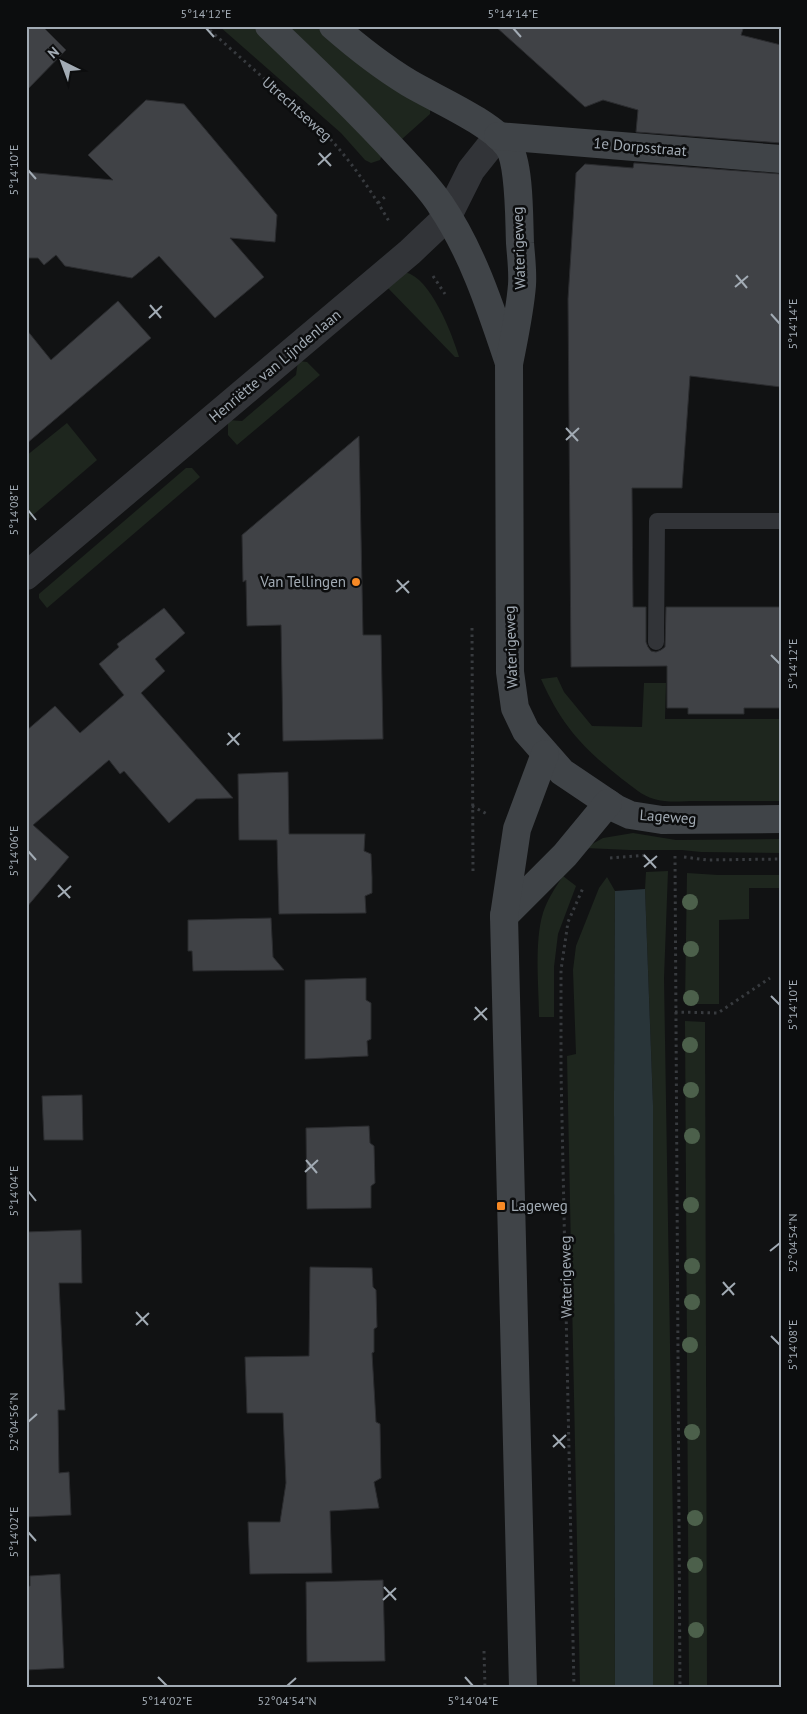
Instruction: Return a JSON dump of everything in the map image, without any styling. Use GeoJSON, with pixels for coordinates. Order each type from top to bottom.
{"type":"FeatureCollection","features":[{"type":"Feature","properties":{"kind":"main road"},"geometry":{"type":"LineString","coordinates":[[269,26],[382,137],[427,186],[448,216]]}},
{"type":"Feature","properties":{"kind":"main road"},"geometry":{"type":"LineString","coordinates":[[333,26],[364,53],[409,83],[498,136]]}},
{"type":"Feature","properties":{"kind":"main road","name":"Waterigeweg"},"geometry":{"type":"LineString","coordinates":[[498,136],[509,147],[513,157],[522,284],[509,364],[510,672],[515,708],[526,731],[545,754]]}},
{"type":"Feature","properties":{"kind":"main road","name":"1e Dorpsstraat"},"geometry":{"type":"LineString","coordinates":[[498,136],[781,159]]}},
{"type":"Feature","properties":{"kind":"main road","name":"Waterigeweg"},"geometry":{"type":"LineString","coordinates":[[448,216],[462,240],[490,303],[509,364]]}},
{"type":"Feature","properties":{"kind":"main road"},"geometry":{"type":"LineString","coordinates":[[523,1688],[504,916],[517,829],[545,754]]}},
{"type":"Feature","properties":{"kind":"main road","name":"Lageweg"},"geometry":{"type":"LineString","coordinates":[[545,754],[562,772],[608,803],[630,815],[662,820],[781,819]]}},
{"type":"Feature","properties":{"kind":"main road"},"geometry":{"type":"LineString","coordinates":[[504,916],[565,855],[608,803]]}},
{"type":"Feature","properties":{"kind":"street","name":"Henriëtte van Lijndenlaan"},"geometry":{"type":"LineString","coordinates":[[26,576],[410,252],[448,216],[471,170],[498,136]]}},
{"type":"Feature","properties":{"kind":"lane"},"geometry":{"type":"LineString","coordinates":[[656,642],[657,521],[781,522]]}},
{"type":"Feature","properties":{"kind":"path","name":"Utrechtseweg"},"geometry":{"type":"LineString","coordinates":[[205,26],[323,131],[341,150],[370,188],[392,228],[410,252],[430,272],[446,295]]}},
{"type":"Feature","properties":{"kind":"path"},"geometry":{"type":"LineString","coordinates":[[472,624],[472,806]]}},
{"type":"Feature","properties":{"kind":"path"},"geometry":{"type":"LineString","coordinates":[[605,861],[612,857],[652,856]]}},
{"type":"Feature","properties":{"kind":"path"},"geometry":{"type":"LineString","coordinates":[[667,856],[707,860],[781,860]]}},
{"type":"Feature","properties":{"kind":"path"},"geometry":{"type":"LineString","coordinates":[[674,856],[680,1688]]}},
{"type":"Feature","properties":{"kind":"path","name":"Waterigeweg"},"geometry":{"type":"LineString","coordinates":[[574,1688],[560,970],[568,922],[587,881]]}},
{"type":"Feature","properties":{"kind":"path"},"geometry":{"type":"LineString","coordinates":[[675,1012],[718,1012],[770,978]]}},
{"type":"Feature","properties":{"kind":"shaded area"},"geometry":{"type":"Polygon","coordinates":[[[219,26],[252,26],[382,154],[380,160],[371,163],[365,160],[341,133],[219,26]]]}},
{"type":"Feature","properties":{"kind":"shaded area"},"geometry":{"type":"Polygon","coordinates":[[[283,26],[316,26],[328,38],[430,110],[430,114],[400,139],[283,26]]]}},
{"type":"Feature","properties":{"kind":"shaded area"},"geometry":{"type":"Polygon","coordinates":[[[405,272],[414,276],[432,295],[446,322],[459,357],[455,357],[386,286],[405,272]]]}},
{"type":"Feature","properties":{"kind":"shaded area"},"geometry":{"type":"Polygon","coordinates":[[[298,361],[307,362],[320,375],[237,445],[228,435],[228,420],[242,421],[296,375],[298,361]]]}},
{"type":"Feature","properties":{"kind":"shaded area"},"geometry":{"type":"Polygon","coordinates":[[[67,423],[97,460],[26,521],[26,456],[67,423]]]}},
{"type":"Feature","properties":{"kind":"shaded area"},"geometry":{"type":"Polygon","coordinates":[[[186,468],[192,468],[200,477],[47,608],[39,598],[39,594],[186,468]]]}},
{"type":"Feature","properties":{"kind":"shaded area"},"geometry":{"type":"Polygon","coordinates":[[[557,677],[564,692],[592,726],[642,727],[644,683],[666,683],[665,719],[781,719],[781,801],[670,801],[645,796],[584,746],[565,723],[541,679],[557,677]]]}},
{"type":"Feature","properties":{"kind":"shaded area"},"geometry":{"type":"Polygon","coordinates":[[[633,833],[676,840],[781,839],[781,853],[585,848],[603,838],[633,833]]]}},
{"type":"Feature","properties":{"kind":"shaded area"},"geometry":{"type":"Polygon","coordinates":[[[668,871],[664,978],[674,1688],[653,1688],[653,1105],[645,889],[646,872],[668,871]]]}},
{"type":"Feature","properties":{"kind":"shaded area"},"geometry":{"type":"Polygon","coordinates":[[[687,873],[781,875],[781,888],[749,888],[749,919],[719,920],[719,1004],[685,1004],[687,873]]]}},
{"type":"Feature","properties":{"kind":"shaded area"},"geometry":{"type":"Polygon","coordinates":[[[563,876],[576,886],[558,934],[554,967],[554,1017],[539,1017],[538,951],[540,925],[547,903],[563,876]]]}},
{"type":"Feature","properties":{"kind":"shaded area"},"geometry":{"type":"Polygon","coordinates":[[[607,877],[615,891],[615,1688],[580,1688],[567,1056],[576,1054],[573,970],[576,946],[599,888],[607,877]]]}},
{"type":"Feature","properties":{"kind":"shaded area"},"geometry":{"type":"Polygon","coordinates":[[[645,889],[653,1105],[653,1688],[615,1688],[615,891],[645,889]]]}},
{"type":"Feature","properties":{"kind":"shaded area"},"geometry":{"type":"Polygon","coordinates":[[[685,1021],[705,1022],[707,1688],[689,1688],[685,1021]]]}},
{"type":"Feature","properties":{"kind":"building"},"geometry":{"type":"Polygon","coordinates":[[[26,26],[42,26],[66,50],[26,91],[26,26]]]}},
{"type":"Feature","properties":{"kind":"building"},"geometry":{"type":"Polygon","coordinates":[[[495,26],[744,26],[741,35],[781,45],[781,143],[636,132],[638,110],[603,100],[585,107],[495,26]]]}},
{"type":"Feature","properties":{"kind":"building"},"geometry":{"type":"Polygon","coordinates":[[[146,100],[184,104],[277,215],[275,242],[230,238],[264,277],[215,318],[159,256],[132,278],[65,266],[56,255],[44,265],[38,258],[26,258],[26,172],[113,180],[88,155],[146,100]]]}},
{"type":"Feature","properties":{"kind":"building"},"geometry":{"type":"Polygon","coordinates":[[[634,163],[781,174],[781,387],[690,376],[682,488],[632,488],[633,607],[646,607],[646,642],[648,647],[651,651],[656,652],[665,647],[666,607],[781,607],[781,708],[744,708],[744,714],[688,714],[688,708],[667,708],[667,666],[571,667],[568,299],[576,173],[585,164],[633,168],[634,163]]]}},
{"type":"Feature","properties":{"kind":"building"},"geometry":{"type":"Polygon","coordinates":[[[118,301],[151,338],[26,444],[26,329],[51,360],[118,301]]]}},
{"type":"Feature","properties":{"kind":"building"},"geometry":{"type":"Polygon","coordinates":[[[359,436],[363,635],[381,635],[383,739],[283,741],[281,625],[247,626],[246,580],[243,582],[242,535],[359,436]]]}},
{"type":"Feature","properties":{"kind":"building"},"geometry":{"type":"Polygon","coordinates":[[[164,608],[185,633],[155,659],[165,671],[141,693],[233,798],[196,799],[169,823],[124,771],[120,774],[109,760],[33,825],[69,857],[26,908],[26,731],[55,706],[80,733],[124,695],[99,664],[119,647],[117,644],[164,608]]]}},
{"type":"Feature","properties":{"kind":"building"},"geometry":{"type":"Polygon","coordinates":[[[288,772],[289,834],[365,834],[364,851],[371,854],[372,877],[372,893],[365,896],[366,913],[279,914],[277,840],[239,840],[238,774],[288,772]]]}},
{"type":"Feature","properties":{"kind":"building"},"geometry":{"type":"Polygon","coordinates":[[[271,918],[273,957],[284,970],[193,971],[192,951],[188,951],[188,920],[271,918]]]}},
{"type":"Feature","properties":{"kind":"building"},"geometry":{"type":"Polygon","coordinates":[[[366,978],[366,1000],[371,1003],[371,1039],[367,1041],[368,1056],[305,1059],[305,980],[366,978]]]}},
{"type":"Feature","properties":{"kind":"building"},"geometry":{"type":"Polygon","coordinates":[[[82,1095],[83,1140],[44,1140],[42,1096],[82,1095]]]}},
{"type":"Feature","properties":{"kind":"building"},"geometry":{"type":"Polygon","coordinates":[[[369,1126],[370,1143],[374,1146],[375,1183],[371,1186],[371,1208],[307,1209],[306,1128],[369,1126]]]}},
{"type":"Feature","properties":{"kind":"building"},"geometry":{"type":"Polygon","coordinates":[[[81,1230],[82,1283],[59,1283],[65,1410],[58,1410],[59,1473],[69,1472],[71,1515],[26,1517],[26,1232],[81,1230]]]}},
{"type":"Feature","properties":{"kind":"building"},"geometry":{"type":"Polygon","coordinates":[[[310,1267],[372,1268],[373,1287],[376,1290],[377,1327],[374,1329],[374,1352],[372,1353],[376,1422],[380,1424],[381,1478],[374,1482],[379,1508],[330,1511],[332,1573],[250,1574],[248,1522],[280,1522],[286,1483],[283,1413],[247,1413],[245,1357],[309,1356],[310,1267]]]}},
{"type":"Feature","properties":{"kind":"building"},"geometry":{"type":"Polygon","coordinates":[[[60,1574],[64,1668],[26,1670],[26,1586],[30,1586],[30,1576],[60,1574]]]}},
{"type":"Feature","properties":{"kind":"building"},"geometry":{"type":"Polygon","coordinates":[[[383,1580],[385,1661],[307,1662],[306,1582],[383,1580]]]}},
{"type":"Feature","properties":{"kind":"place","name":"Van Tellingen"},"geometry":{"type":"Point","coordinates":[356,582]}},
{"type":"Feature","properties":{"kind":"place","name":"Lageweg"},"geometry":{"type":"Point","coordinates":[501,1206]}}]}
